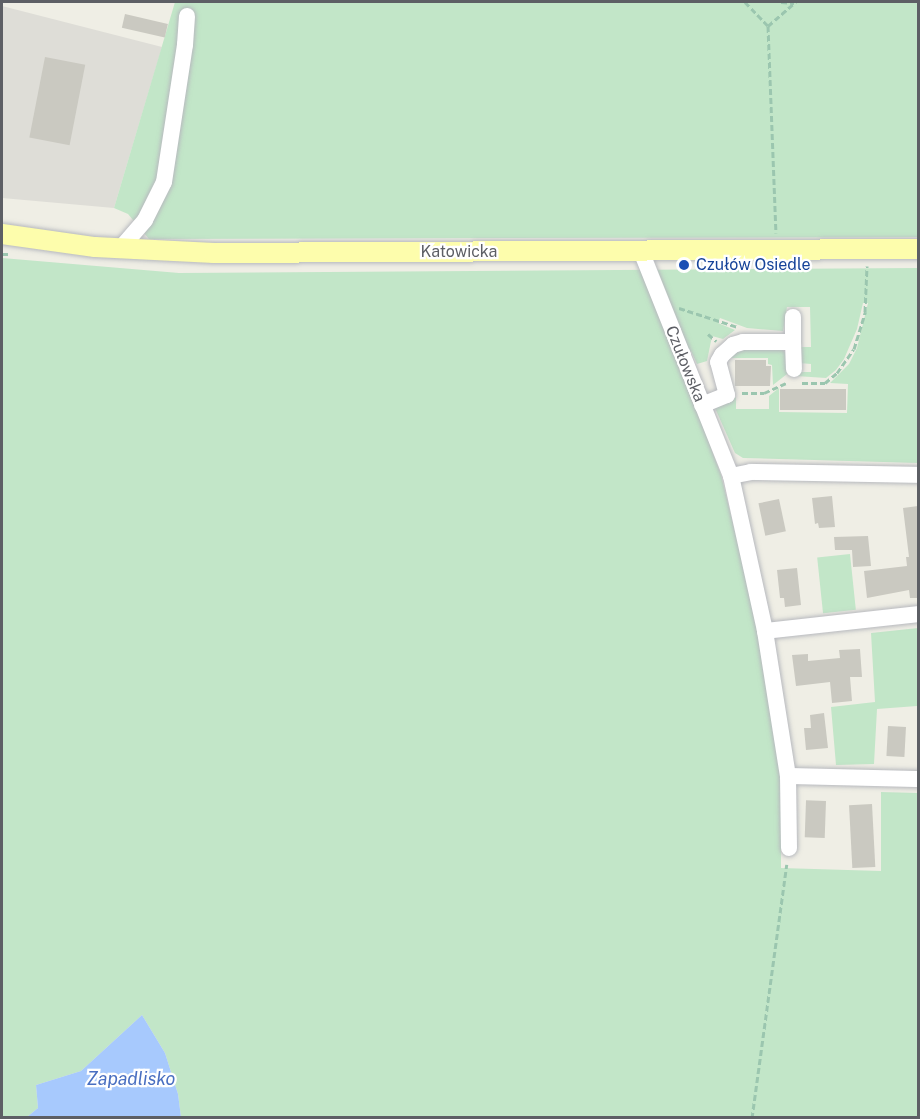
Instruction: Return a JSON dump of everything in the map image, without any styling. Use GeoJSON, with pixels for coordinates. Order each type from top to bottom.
{"type":"FeatureCollection","features":[{"type":"Feature","properties":{"kind":"main road","name":"Katowicka"},"geometry":{"type":"LineString","coordinates":[[2,234],[120,249],[247,254],[918,249]]}},
{"type":"Feature","properties":{"kind":"street"},"geometry":{"type":"LineString","coordinates":[[120,249],[145,220],[164,182],[186,45],[186,16]]}},
{"type":"Feature","properties":{"kind":"street","name":"Czułowska"},"geometry":{"type":"LineString","coordinates":[[641,250],[731,476],[765,631],[788,776],[789,848]]}},
{"type":"Feature","properties":{"kind":"street"},"geometry":{"type":"LineString","coordinates":[[793,317],[794,378]]}},
{"type":"Feature","properties":{"kind":"street"},"geometry":{"type":"LineString","coordinates":[[702,405],[727,394],[718,362],[733,345],[743,342],[793,342]]}},
{"type":"Feature","properties":{"kind":"street"},"geometry":{"type":"LineString","coordinates":[[731,476],[751,472],[918,475]]}},
{"type":"Feature","properties":{"kind":"street"},"geometry":{"type":"LineString","coordinates":[[765,631],[918,614]]}},
{"type":"Feature","properties":{"kind":"street"},"geometry":{"type":"LineString","coordinates":[[788,776],[918,779]]}},
{"type":"Feature","properties":{"kind":"path"},"geometry":{"type":"LineString","coordinates":[[745,2],[768,26],[776,250]]}},
{"type":"Feature","properties":{"kind":"path"},"geometry":{"type":"LineString","coordinates":[[781,2],[795,2]]}},
{"type":"Feature","properties":{"kind":"path"},"geometry":{"type":"LineString","coordinates":[[768,26],[795,2]]}},
{"type":"Feature","properties":{"kind":"path"},"geometry":{"type":"LineString","coordinates":[[727,394],[764,393],[794,378],[825,383],[837,373],[854,349],[865,312],[867,261]]}},
{"type":"Feature","properties":{"kind":"path"},"geometry":{"type":"LineString","coordinates":[[671,307],[745,331]]}},
{"type":"Feature","properties":{"kind":"path"},"geometry":{"type":"LineString","coordinates":[[752,1118],[789,848]]}},
{"type":"Feature","properties":{"kind":"shaded area"},"geometry":{"type":"Polygon","coordinates":[[[2,6],[162,47],[114,208],[2,198],[2,6]]]}},
{"type":"Feature","properties":{"kind":"green space"},"geometry":{"type":"Polygon","coordinates":[[[175,2],[918,2],[918,237],[149,239],[128,214],[114,208],[175,2]]]}},
{"type":"Feature","properties":{"kind":"green space"},"geometry":{"type":"Polygon","coordinates":[[[2,258],[179,273],[918,268],[918,463],[743,458],[735,453],[715,408],[736,397],[736,409],[769,409],[769,396],[779,388],[779,412],[847,413],[848,384],[830,383],[849,364],[857,348],[868,303],[863,303],[857,329],[844,359],[826,378],[796,376],[796,372],[811,372],[811,364],[799,363],[799,347],[811,347],[810,307],[787,307],[783,331],[747,328],[720,318],[718,323],[735,330],[723,339],[712,336],[707,361],[697,364],[691,351],[677,356],[721,475],[760,633],[781,774],[781,868],[881,871],[881,792],[918,793],[918,1117],[181,1117],[178,1094],[165,1053],[142,1015],[81,1071],[36,1085],[38,1108],[27,1117],[2,1117],[2,258]]]}},
{"type":"Feature","properties":{"kind":"green space"},"geometry":{"type":"Polygon","coordinates":[[[736,350],[783,350],[786,354],[787,374],[773,385],[772,365],[768,364],[768,358],[729,358],[736,350]]]}},
{"type":"Feature","properties":{"kind":"green space"},"geometry":{"type":"Polygon","coordinates":[[[850,554],[856,610],[823,613],[817,557],[850,554]]]}},
{"type":"Feature","properties":{"kind":"green space"},"geometry":{"type":"Polygon","coordinates":[[[918,628],[917,706],[877,709],[874,764],[836,765],[831,707],[875,702],[871,633],[918,628]]]}},
{"type":"Feature","properties":{"kind":"water","name":"Zapadlisko"},"geometry":{"type":"Polygon","coordinates":[[[142,1015],[165,1053],[178,1094],[181,1117],[27,1117],[38,1108],[36,1085],[81,1071],[142,1015]]]}},
{"type":"Feature","properties":{"kind":"building"},"geometry":{"type":"Polygon","coordinates":[[[125,14],[168,24],[165,38],[122,28],[125,14]]]}},
{"type":"Feature","properties":{"kind":"building"},"geometry":{"type":"Polygon","coordinates":[[[45,57],[85,65],[70,145],[29,137],[45,57]]]}},
{"type":"Feature","properties":{"kind":"building"},"geometry":{"type":"Polygon","coordinates":[[[735,360],[766,360],[766,366],[771,366],[770,386],[735,386],[735,360]]]}},
{"type":"Feature","properties":{"kind":"building"},"geometry":{"type":"Polygon","coordinates":[[[780,389],[846,389],[846,410],[780,410],[780,389]]]}},
{"type":"Feature","properties":{"kind":"building"},"geometry":{"type":"Polygon","coordinates":[[[832,496],[835,527],[819,528],[818,523],[815,524],[812,498],[832,496]]]}},
{"type":"Feature","properties":{"kind":"building"},"geometry":{"type":"Polygon","coordinates":[[[779,499],[786,531],[765,536],[758,503],[779,499]]]}},
{"type":"Feature","properties":{"kind":"building"},"geometry":{"type":"Polygon","coordinates":[[[918,506],[918,598],[910,598],[909,590],[867,598],[864,571],[907,566],[906,557],[909,557],[903,508],[918,506]]]}},
{"type":"Feature","properties":{"kind":"building"},"geometry":{"type":"Polygon","coordinates":[[[868,536],[871,566],[853,567],[852,550],[835,550],[834,537],[868,536]]]}},
{"type":"Feature","properties":{"kind":"building"},"geometry":{"type":"Polygon","coordinates":[[[797,568],[801,605],[785,607],[784,598],[780,598],[777,570],[797,568]]]}},
{"type":"Feature","properties":{"kind":"building"},"geometry":{"type":"Polygon","coordinates":[[[860,649],[862,677],[850,677],[852,701],[832,703],[830,682],[796,686],[792,655],[808,654],[808,661],[840,658],[839,650],[860,649]]]}},
{"type":"Feature","properties":{"kind":"building"},"geometry":{"type":"Polygon","coordinates":[[[824,713],[828,748],[806,750],[804,728],[811,728],[810,715],[824,713]]]}},
{"type":"Feature","properties":{"kind":"building"},"geometry":{"type":"Polygon","coordinates":[[[888,726],[906,727],[904,757],[886,756],[888,726]]]}},
{"type":"Feature","properties":{"kind":"building"},"geometry":{"type":"Polygon","coordinates":[[[806,800],[826,801],[825,838],[805,837],[806,800]]]}},
{"type":"Feature","properties":{"kind":"building"},"geometry":{"type":"Polygon","coordinates":[[[872,804],[875,867],[852,868],[849,805],[872,804]]]}},
{"type":"Feature","properties":{"kind":"place","name":"Czułów Osiedle"},"geometry":{"type":"Point","coordinates":[684,265]}}]}
